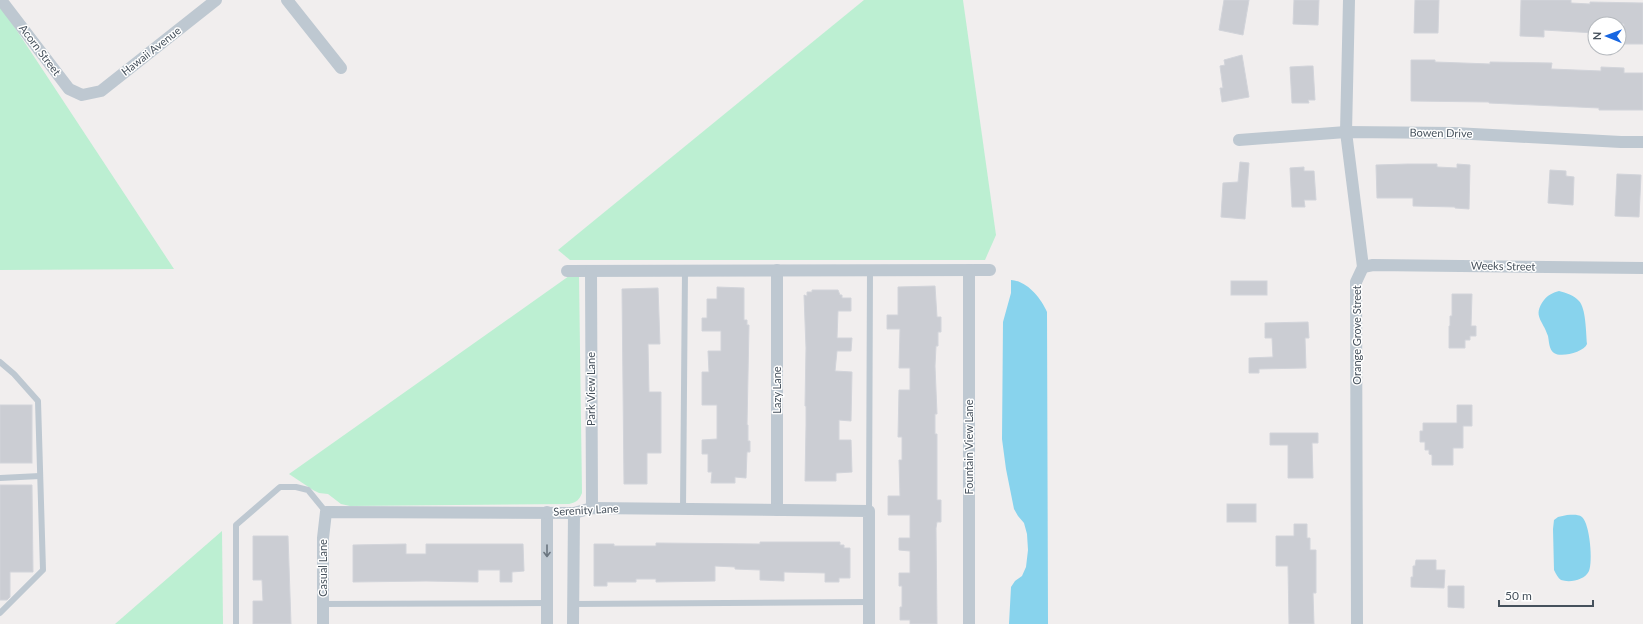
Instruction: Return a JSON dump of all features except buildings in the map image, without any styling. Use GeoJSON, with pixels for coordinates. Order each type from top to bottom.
{"type":"FeatureCollection","features":[{"type":"Feature","properties":{"kind":"street","name":"Acorn Street"},"geometry":{"type":"LineString","coordinates":[[1,0],[69,89],[82,95]]}},
{"type":"Feature","properties":{"kind":"street","name":"Hawaii Avenue"},"geometry":{"type":"LineString","coordinates":[[82,95],[101,91],[216,0]]}},
{"type":"Feature","properties":{"kind":"street"},"geometry":{"type":"LineString","coordinates":[[287,0],[341,68]]}},
{"type":"Feature","properties":{"kind":"street"},"geometry":{"type":"LineString","coordinates":[[1349,0],[1346,132],[1364,267]]}},
{"type":"Feature","properties":{"kind":"street","name":"Bowen Drive"},"geometry":{"type":"LineString","coordinates":[[1239,140],[1346,132],[1454,133],[1643,142]]}},
{"type":"Feature","properties":{"kind":"street","name":"Weeks Street"},"geometry":{"type":"LineString","coordinates":[[1364,267],[1373,265],[1643,268]]}},
{"type":"Feature","properties":{"kind":"street","name":"Orange Grove Street"},"geometry":{"type":"LineString","coordinates":[[1358,624],[1356,282],[1364,267]]}},
{"type":"Feature","properties":{"kind":"street","name":"Lazy Lane"},"geometry":{"type":"LineString","coordinates":[[777,270],[777,510]]}},
{"type":"Feature","properties":{"kind":"street","name":"Fountain View Lane"},"geometry":{"type":"LineString","coordinates":[[969,270],[969,624]]}},
{"type":"Feature","properties":{"kind":"street"},"geometry":{"type":"LineString","coordinates":[[567,271],[990,270]]}},
{"type":"Feature","properties":{"kind":"street","name":"Park View Lane"},"geometry":{"type":"LineString","coordinates":[[591,271],[592,508]]}},
{"type":"Feature","properties":{"kind":"street","name":"Serenity Lane"},"geometry":{"type":"LineString","coordinates":[[326,512],[574,513],[592,508],[869,511]]}},
{"type":"Feature","properties":{"kind":"street"},"geometry":{"type":"LineString","coordinates":[[869,511],[869,624]]}},
{"type":"Feature","properties":{"kind":"street","name":"Casual Lane"},"geometry":{"type":"LineString","coordinates":[[323,624],[323,538],[326,512]]}},
{"type":"Feature","properties":{"kind":"street"},"geometry":{"type":"LineString","coordinates":[[546,512],[547,624]]}},
{"type":"Feature","properties":{"kind":"street"},"geometry":{"type":"LineString","coordinates":[[573,624],[574,513]]}},
{"type":"Feature","properties":{"kind":"lane"},"geometry":{"type":"LineString","coordinates":[[683,509],[685,270]]}},
{"type":"Feature","properties":{"kind":"lane"},"geometry":{"type":"LineString","coordinates":[[869,511],[870,270]]}},
{"type":"Feature","properties":{"kind":"lane"},"geometry":{"type":"LineString","coordinates":[[0,362],[14,374],[38,401],[43,570],[0,613]]}},
{"type":"Feature","properties":{"kind":"lane"},"geometry":{"type":"LineString","coordinates":[[0,478],[40,476]]}},
{"type":"Feature","properties":{"kind":"lane"},"geometry":{"type":"LineString","coordinates":[[236,624],[236,524],[280,487],[296,487],[308,490],[326,512]]}},
{"type":"Feature","properties":{"kind":"lane"},"geometry":{"type":"LineString","coordinates":[[573,604],[869,602]]}},
{"type":"Feature","properties":{"kind":"lane"},"geometry":{"type":"LineString","coordinates":[[323,604],[547,603]]}},
{"type":"Feature","properties":{"kind":"green space"},"geometry":{"type":"Polygon","coordinates":[[[864,0],[963,0],[996,235],[985,260],[570,260],[558,250],[864,0]]]}},
{"type":"Feature","properties":{"kind":"green space"},"geometry":{"type":"Polygon","coordinates":[[[0,5],[174,269],[0,270],[0,5]]]}},
{"type":"Feature","properties":{"kind":"green space"},"geometry":{"type":"Polygon","coordinates":[[[569,276],[579,277],[582,493],[579,499],[569,504],[350,506],[341,504],[328,494],[319,493],[313,490],[289,474],[569,276]]]}},
{"type":"Feature","properties":{"kind":"green space"},"geometry":{"type":"Polygon","coordinates":[[[222,531],[223,624],[115,624],[222,531]]]}},
{"type":"Feature","properties":{"kind":"water"},"geometry":{"type":"Polygon","coordinates":[[[1011,280],[1023,283],[1033,291],[1047,312],[1048,624],[1009,624],[1011,587],[1015,581],[1022,576],[1026,567],[1028,550],[1027,534],[1024,523],[1014,509],[1002,439],[1003,322],[1011,293],[1011,280]]]}},
{"type":"Feature","properties":{"kind":"water"},"geometry":{"type":"Polygon","coordinates":[[[1559,291],[1567,293],[1577,299],[1581,304],[1585,321],[1587,344],[1577,352],[1562,355],[1552,352],[1548,336],[1539,314],[1541,305],[1546,298],[1550,294],[1559,291]]]}},
{"type":"Feature","properties":{"kind":"water"},"geometry":{"type":"Polygon","coordinates":[[[1579,515],[1585,521],[1589,535],[1591,560],[1589,571],[1584,577],[1577,580],[1565,581],[1558,577],[1554,570],[1553,529],[1554,520],[1558,517],[1579,515]]]}}]}
